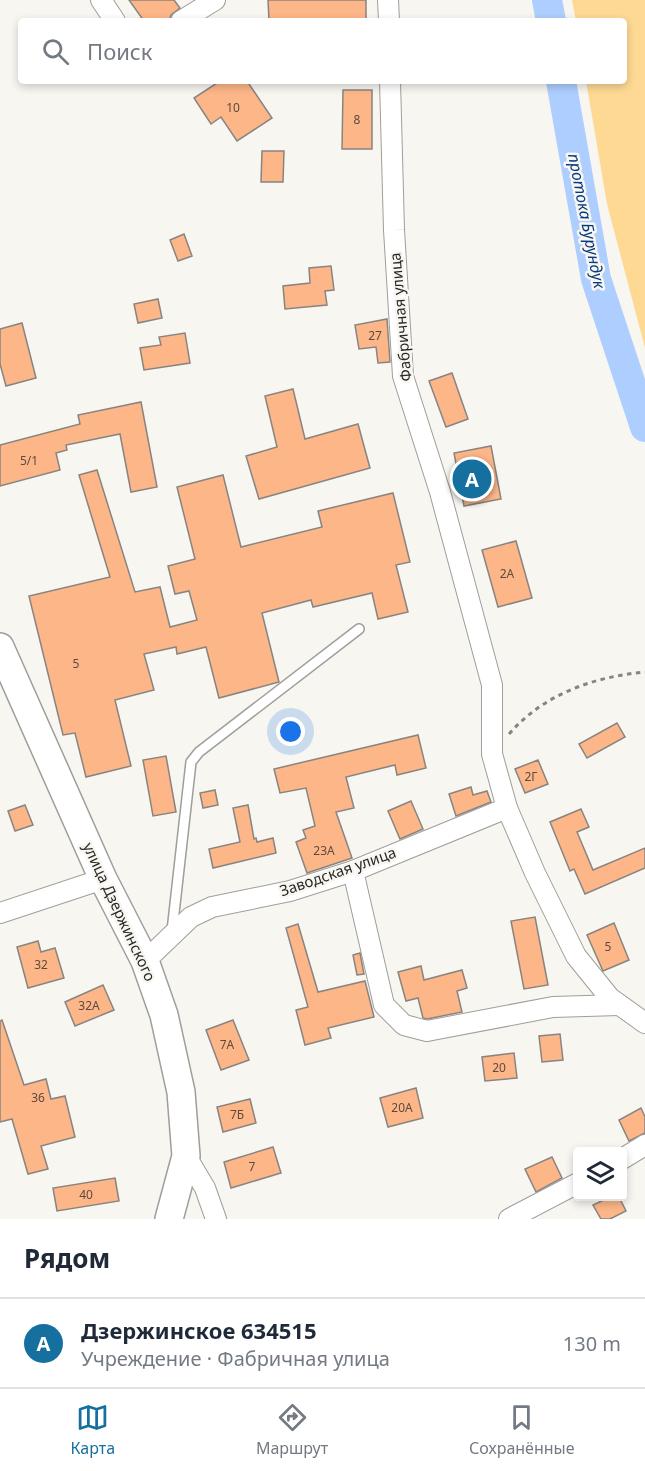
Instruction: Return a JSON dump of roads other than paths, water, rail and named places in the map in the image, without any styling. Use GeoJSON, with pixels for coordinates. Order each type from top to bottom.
{"type":"FeatureCollection","features":[{"type":"Feature","properties":{"kind":"street"},"geometry":{"type":"LineString","coordinates":[[101,0],[113,18]]}},
{"type":"Feature","properties":{"kind":"street"},"geometry":{"type":"LineString","coordinates":[[186,18],[214,0]]}},
{"type":"Feature","properties":{"kind":"street"},"geometry":{"type":"LineString","coordinates":[[388,0],[389,18]]}},
{"type":"Feature","properties":{"kind":"street","name":"Фабричная улица"},"geometry":{"type":"LineString","coordinates":[[390,84],[394,230],[403,376],[440,492],[492,685],[492,754],[507,808]]}},
{"type":"Feature","properties":{"kind":"street","name":"улица Дзержинского"},"geometry":{"type":"LineString","coordinates":[[0,647],[103,879],[145,961],[164,1015],[181,1092],[186,1156],[205,1188],[216,1219]]}},
{"type":"Feature","properties":{"kind":"street"},"geometry":{"type":"LineString","coordinates":[[507,808],[535,873],[576,956],[610,998],[645,1023]]}},
{"type":"Feature","properties":{"kind":"street","name":"Заводская улица"},"geometry":{"type":"LineString","coordinates":[[145,961],[191,917],[212,907],[290,891],[353,871],[507,808]]}},
{"type":"Feature","properties":{"kind":"street"},"geometry":{"type":"LineString","coordinates":[[353,871],[384,1005],[404,1025],[427,1031],[553,1007],[619,1005]]}},
{"type":"Feature","properties":{"kind":"street"},"geometry":{"type":"LineString","coordinates":[[0,913],[103,879]]}},
{"type":"Feature","properties":{"kind":"street"},"geometry":{"type":"LineString","coordinates":[[627,1156],[645,1145]]}},
{"type":"Feature","properties":{"kind":"street"},"geometry":{"type":"LineString","coordinates":[[168,1219],[186,1156]]}},
{"type":"Feature","properties":{"kind":"street"},"geometry":{"type":"LineString","coordinates":[[510,1219],[573,1186]]}},
{"type":"Feature","properties":{"kind":"lane"},"geometry":{"type":"LineString","coordinates":[[172,933],[190,762],[199,752],[359,629]]}},
{"type":"Feature","properties":{"kind":"waterway","name":"протока Бурундук"},"geometry":{"type":"LineString","coordinates":[[547,0],[550,18]]}},
{"type":"Feature","properties":{"kind":"waterway","name":"протока Бурундук"},"geometry":{"type":"LineString","coordinates":[[562,84],[596,279],[645,427]]}},
{"type":"Feature","properties":{"kind":"place","name":"Дзержинское 634515"},"geometry":{"type":"Point","coordinates":[472,479]}}]}
